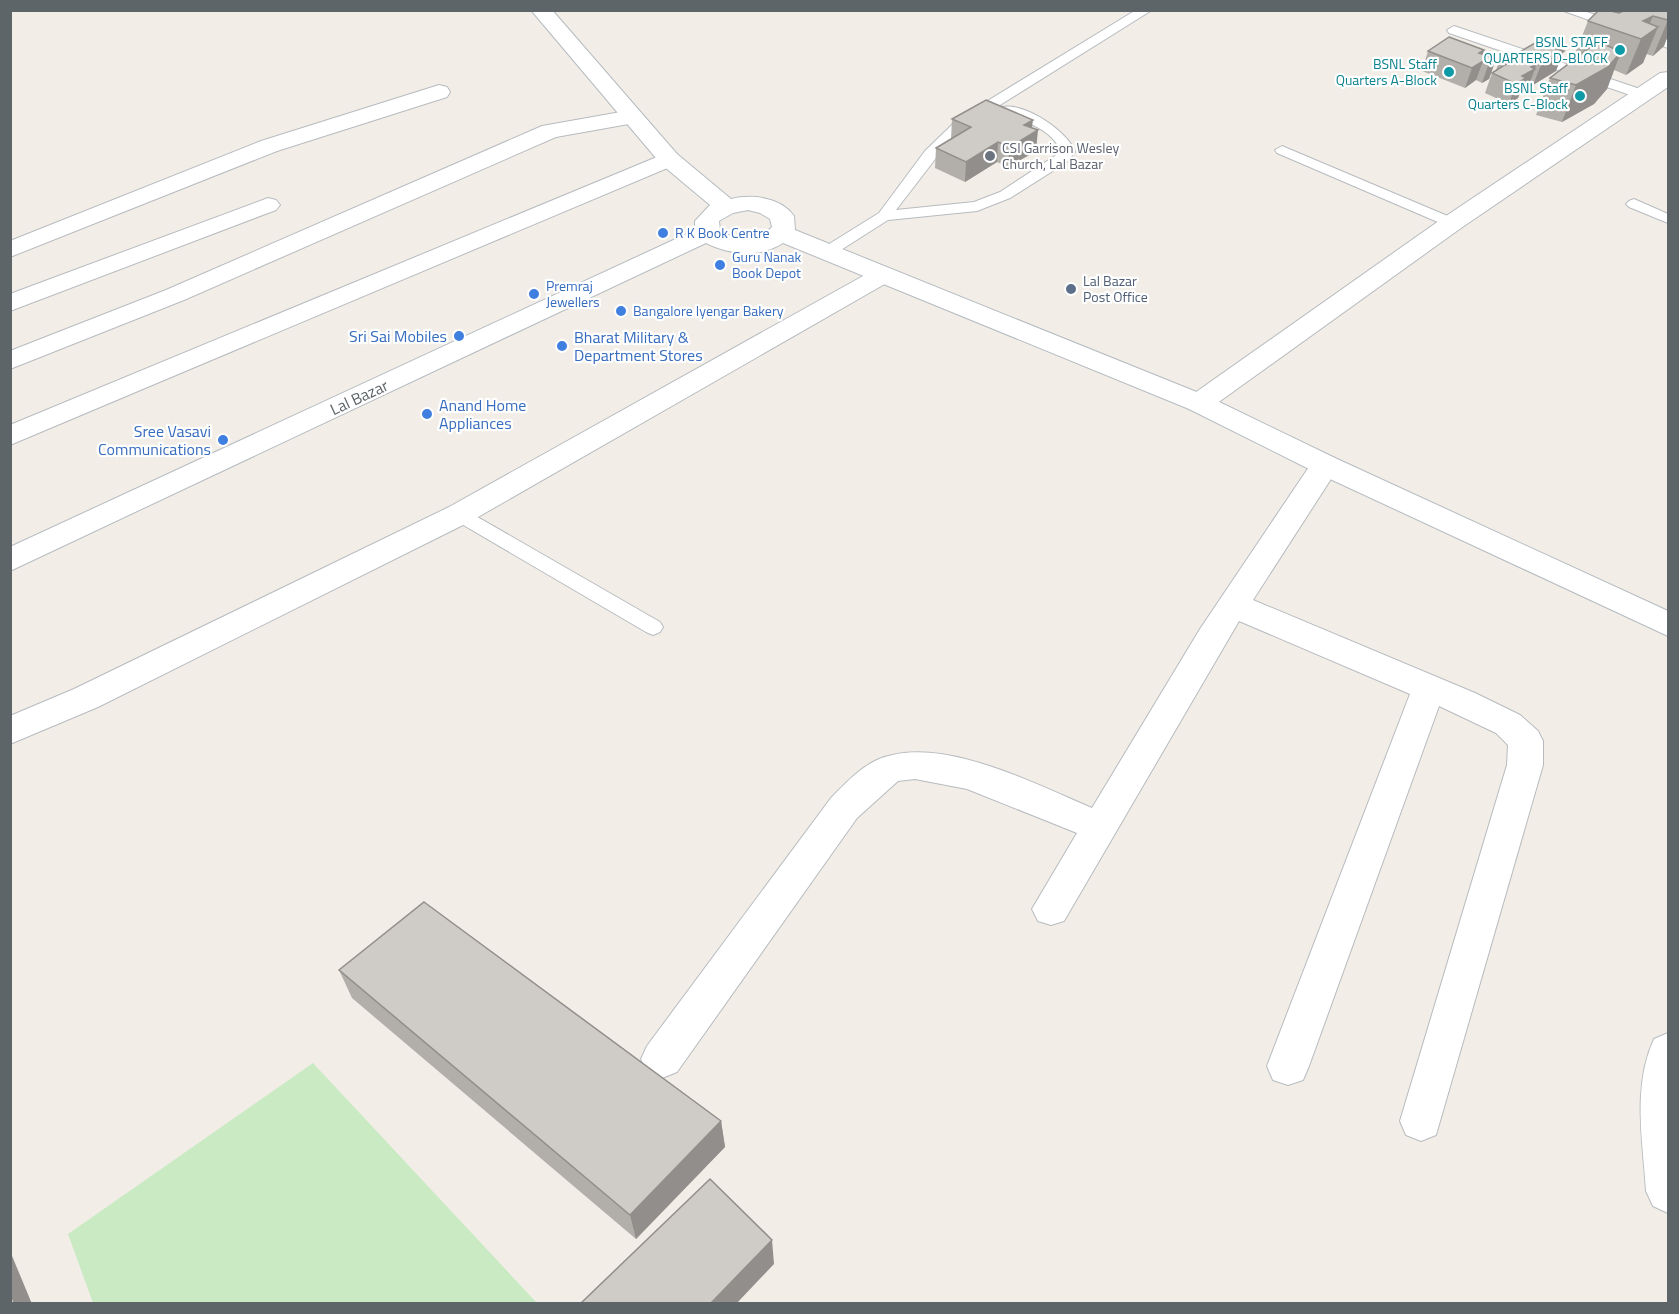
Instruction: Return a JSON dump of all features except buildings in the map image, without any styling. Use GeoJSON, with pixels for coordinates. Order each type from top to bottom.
{"type":"FeatureCollection","features":[{"type":"Feature","properties":{"kind":"street"},"geometry":{"type":"LineString","coordinates":[[541,10],[669,159],[726,207]]}},
{"type":"Feature","properties":{"kind":"street"},"geometry":{"type":"LineString","coordinates":[[1199,402],[1452,223],[1668,78]]}},
{"type":"Feature","properties":{"kind":"street"},"geometry":{"type":"LineString","coordinates":[[10,250],[269,146],[440,92]]}},
{"type":"Feature","properties":{"kind":"street"},"geometry":{"type":"LineString","coordinates":[[10,361],[175,295],[550,131],[632,117]]}},
{"type":"Feature","properties":{"kind":"street"},"geometry":{"type":"LineString","coordinates":[[10,436],[669,159]]}},
{"type":"Feature","properties":{"kind":"street"},"geometry":{"type":"LineString","coordinates":[[758,204],[776,211],[784,222],[780,233],[765,243],[743,246],[722,243],[708,233],[707,221],[726,207],[758,204]]}},
{"type":"Feature","properties":{"kind":"street"},"geometry":{"type":"LineString","coordinates":[[10,303],[268,205]]}},
{"type":"Feature","properties":{"kind":"street","name":"Lal Bazar"},"geometry":{"type":"LineString","coordinates":[[10,560],[708,233]]}},
{"type":"Feature","properties":{"kind":"street"},"geometry":{"type":"LineString","coordinates":[[780,233],[881,276],[1199,402],[1325,465],[1668,624]]}},
{"type":"Feature","properties":{"kind":"street"},"geometry":{"type":"LineString","coordinates":[[10,731],[106,688],[460,514],[881,276]]}},
{"type":"Feature","properties":{"kind":"street"},"geometry":{"type":"LineString","coordinates":[[1051,909],[1233,605],[1325,465]]}},
{"type":"Feature","properties":{"kind":"street"},"geometry":{"type":"LineString","coordinates":[[1233,605],[1508,724],[1526,741],[1525,765],[1420,1121]]}},
{"type":"Feature","properties":{"kind":"street"},"geometry":{"type":"LineString","coordinates":[[1288,1066],[1429,688]]}},
{"type":"Feature","properties":{"kind":"street"},"geometry":{"type":"LineString","coordinates":[[662,1059],[844,808],[874,780],[894,768],[926,766],[972,776],[1100,827]]}},
{"type":"Feature","properties":{"kind":"street"},"geometry":{"type":"LineString","coordinates":[[1668,1052],[1660,1092],[1668,1191]]}},
{"type":"Feature","properties":{"kind":"lane"},"geometry":{"type":"LineString","coordinates":[[827,252],[884,216],[916,175],[928,154],[943,138],[1146,10]]}},
{"type":"Feature","properties":{"kind":"lane"},"geometry":{"type":"LineString","coordinates":[[1567,10],[1668,44]]}},
{"type":"Feature","properties":{"kind":"lane"},"geometry":{"type":"LineString","coordinates":[[1454,30],[1644,95]]}},
{"type":"Feature","properties":{"kind":"lane"},"geometry":{"type":"LineString","coordinates":[[884,216],[977,206],[1005,195],[1062,159],[1068,152],[1059,136],[1041,124],[994,104]]}},
{"type":"Feature","properties":{"kind":"lane"},"geometry":{"type":"LineString","coordinates":[[1282,150],[1452,223]]}},
{"type":"Feature","properties":{"kind":"lane"},"geometry":{"type":"LineString","coordinates":[[1634,204],[1668,219]]}},
{"type":"Feature","properties":{"kind":"lane"},"geometry":{"type":"LineString","coordinates":[[460,514],[653,627]]}},
{"type":"Feature","properties":{"kind":"green space"},"geometry":{"type":"Polygon","coordinates":[[[313,1063],[537,1303],[93,1303],[68,1234],[313,1063]]]}},
{"type":"Feature","properties":{"kind":"place","name":"BSNL STAFF QUARTERS D-BLOCK"},"geometry":{"type":"Point","coordinates":[1620,50]}},
{"type":"Feature","properties":{"kind":"place","name":"BSNL Staff Quarters A-Block"},"geometry":{"type":"Point","coordinates":[1449,72]}},
{"type":"Feature","properties":{"kind":"place","name":"BSNL Staff Quarters C-Block"},"geometry":{"type":"Point","coordinates":[1580,96]}},
{"type":"Feature","properties":{"kind":"place","name":"CSI Garrison Wesley Church, Lal Bazar"},"geometry":{"type":"Point","coordinates":[990,156]}},
{"type":"Feature","properties":{"kind":"place","name":"R K Book Centre"},"geometry":{"type":"Point","coordinates":[663,233]}},
{"type":"Feature","properties":{"kind":"place","name":"Guru Nanak Book Depot"},"geometry":{"type":"Point","coordinates":[720,265]}},
{"type":"Feature","properties":{"kind":"place","name":"Lal Bazar Post Office"},"geometry":{"type":"Point","coordinates":[1071,289]}},
{"type":"Feature","properties":{"kind":"place","name":"Premraj Jewellers"},"geometry":{"type":"Point","coordinates":[534,294]}},
{"type":"Feature","properties":{"kind":"place","name":"Bangalore Iyengar Bakery"},"geometry":{"type":"Point","coordinates":[621,311]}},
{"type":"Feature","properties":{"kind":"place","name":"Sri Sai Mobiles"},"geometry":{"type":"Point","coordinates":[459,336]}},
{"type":"Feature","properties":{"kind":"place","name":"Bharat Military & Department Stores"},"geometry":{"type":"Point","coordinates":[562,346]}},
{"type":"Feature","properties":{"kind":"place","name":"Anand Home Appliances"},"geometry":{"type":"Point","coordinates":[427,414]}},
{"type":"Feature","properties":{"kind":"place","name":"Sree Vasavi Communications"},"geometry":{"type":"Point","coordinates":[223,440]}}]}
